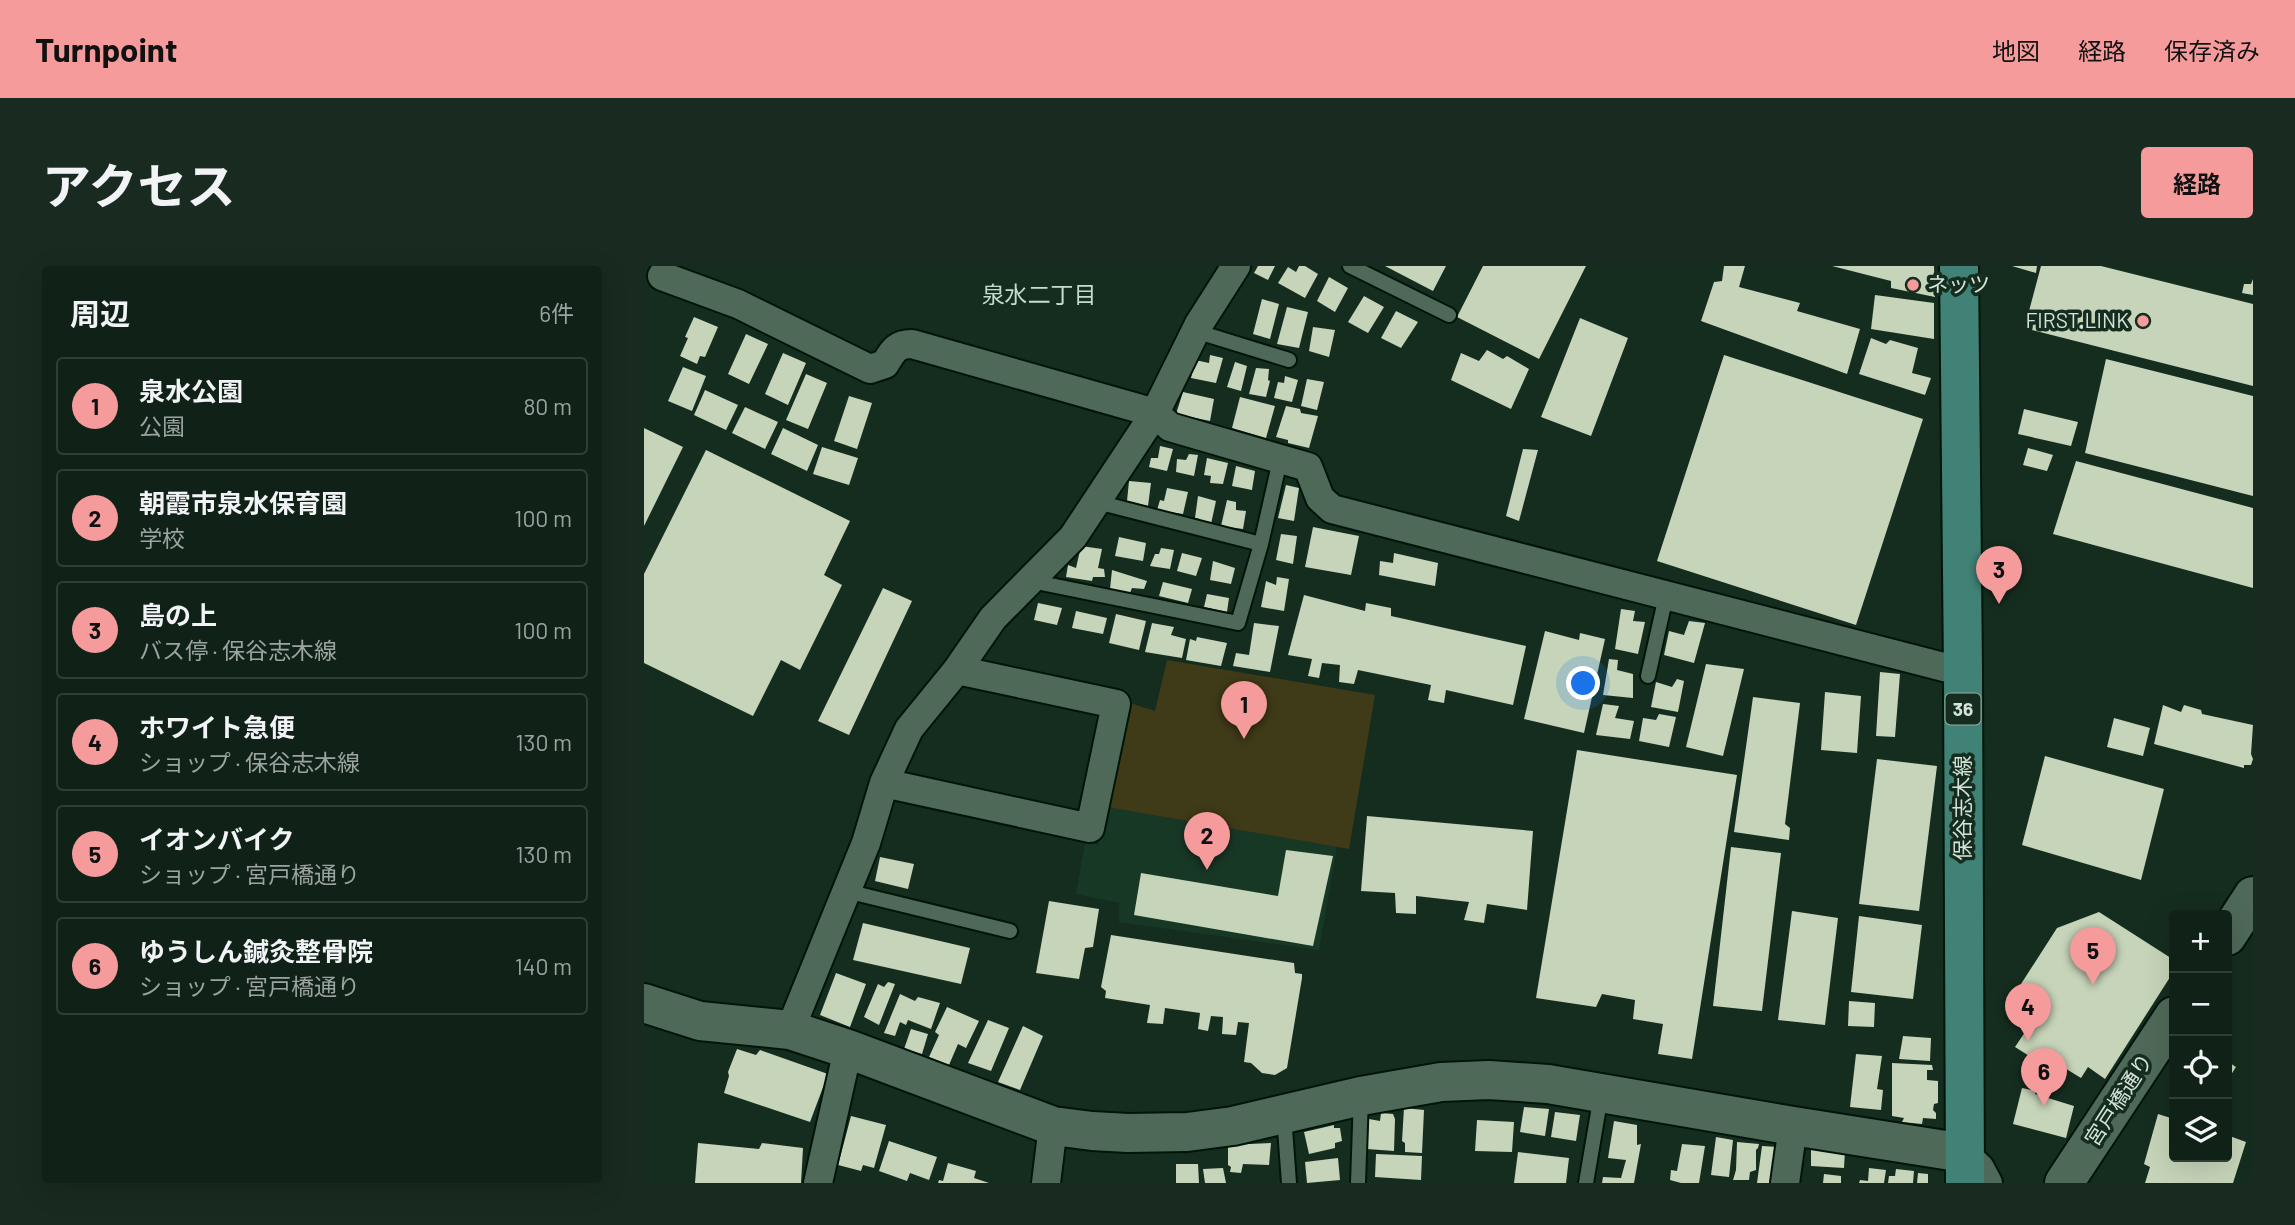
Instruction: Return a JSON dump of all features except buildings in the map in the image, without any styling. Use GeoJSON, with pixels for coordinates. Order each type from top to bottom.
{"type":"FeatureCollection","features":[{"type":"Feature","properties":{"kind":"main road","name":"保谷志木線"},"geometry":{"type":"LineString","coordinates":[[1959,266],[1965,1168]]}},
{"type":"Feature","properties":{"kind":"street"},"geometry":{"type":"LineString","coordinates":[[790,1030],[866,843],[884,783],[908,729],[957,670],[993,618],[1073,537],[1155,413],[1195,331],[1236,266]]}},
{"type":"Feature","properties":{"kind":"street"},"geometry":{"type":"LineString","coordinates":[[662,276],[738,304],[870,369],[886,364],[894,349],[902,344],[912,344],[1155,413],[1170,427],[1308,467],[1320,498],[1332,509],[1963,672]]}},
{"type":"Feature","properties":{"kind":"street"},"geometry":{"type":"LineString","coordinates":[[884,783],[1090,828],[1116,704],[957,670]]}},
{"type":"Feature","properties":{"kind":"street"},"geometry":{"type":"LineString","coordinates":[[2232,928],[2253,897]]}},
{"type":"Feature","properties":{"kind":"street"},"geometry":{"type":"LineString","coordinates":[[644,1004],[700,1021],[790,1030],[1054,1126],[1116,1133],[1187,1132],[1233,1126],[1361,1096],[1441,1082],[1489,1080],[1548,1084],[1793,1126],[1965,1168],[1980,1168],[1988,1183]]}},
{"type":"Feature","properties":{"kind":"street","name":"宮戸橋通り"},"geometry":{"type":"LineString","coordinates":[[2064,1183],[2169,1024]]}},
{"type":"Feature","properties":{"kind":"street"},"geometry":{"type":"LineString","coordinates":[[818,1183],[848,1049]]}},
{"type":"Feature","properties":{"kind":"street"},"geometry":{"type":"LineString","coordinates":[[1046,1183],[1054,1126]]}},
{"type":"Feature","properties":{"kind":"street"},"geometry":{"type":"LineString","coordinates":[[1785,1183],[1793,1126]]}},
{"type":"Feature","properties":{"kind":"lane"},"geometry":{"type":"LineString","coordinates":[[1350,266],[1449,315]]}},
{"type":"Feature","properties":{"kind":"lane"},"geometry":{"type":"LineString","coordinates":[[1195,331],[1289,360]]}},
{"type":"Feature","properties":{"kind":"lane"},"geometry":{"type":"LineString","coordinates":[[1031,581],[1238,623],[1261,544],[1280,460]]}},
{"type":"Feature","properties":{"kind":"lane"},"geometry":{"type":"LineString","coordinates":[[1097,502],[1261,544]]}},
{"type":"Feature","properties":{"kind":"lane"},"geometry":{"type":"LineString","coordinates":[[1648,676],[1666,596]]}},
{"type":"Feature","properties":{"kind":"lane"},"geometry":{"type":"LineString","coordinates":[[846,891],[1010,931]]}},
{"type":"Feature","properties":{"kind":"lane"},"geometry":{"type":"LineString","coordinates":[[1586,1183],[1601,1093]]}},
{"type":"Feature","properties":{"kind":"lane"},"geometry":{"type":"LineString","coordinates":[[1358,1183],[1361,1096]]}},
{"type":"Feature","properties":{"kind":"lane"},"geometry":{"type":"LineString","coordinates":[[1284,1115],[1289,1183]]}},
{"type":"Feature","properties":{"kind":"shaded area"},"geometry":{"type":"Polygon","coordinates":[[[1167,660],[1375,695],[1349,849],[1107,807],[1127,702],[1155,711],[1167,660]]]}},
{"type":"Feature","properties":{"kind":"shaded area"},"geometry":{"type":"Polygon","coordinates":[[[1107,807],[1337,847],[1319,950],[1119,922],[1119,903],[1076,894],[1085,843],[1098,845],[1107,807]]]}},
{"type":"Feature","properties":{"kind":"place","name":"ネッツ"},"geometry":{"type":"Point","coordinates":[1913,285]}},
{"type":"Feature","properties":{"kind":"place","name":"FIRST.LINK"},"geometry":{"type":"Point","coordinates":[2143,321]}},
{"type":"Feature","properties":{"kind":"place","name":"島の上"},"geometry":{"type":"Point","coordinates":[1999,604]}},
{"type":"Feature","properties":{"kind":"place","name":"泉水公園"},"geometry":{"type":"Point","coordinates":[1244,739]}},
{"type":"Feature","properties":{"kind":"place","name":"朝霞市泉水保育園"},"geometry":{"type":"Point","coordinates":[1207,870]}},
{"type":"Feature","properties":{"kind":"place","name":"イオンバイク"},"geometry":{"type":"Point","coordinates":[2093,985]}},
{"type":"Feature","properties":{"kind":"place","name":"ホワイト急便"},"geometry":{"type":"Point","coordinates":[2028,1041]}},
{"type":"Feature","properties":{"kind":"place","name":"ゆうしん鍼灸整骨院"},"geometry":{"type":"Point","coordinates":[2044,1106]}},
{"type":"Feature","properties":{"kind":"district","name":"泉水二丁目"},"geometry":{"type":"Point","coordinates":[1039,295]}}]}
